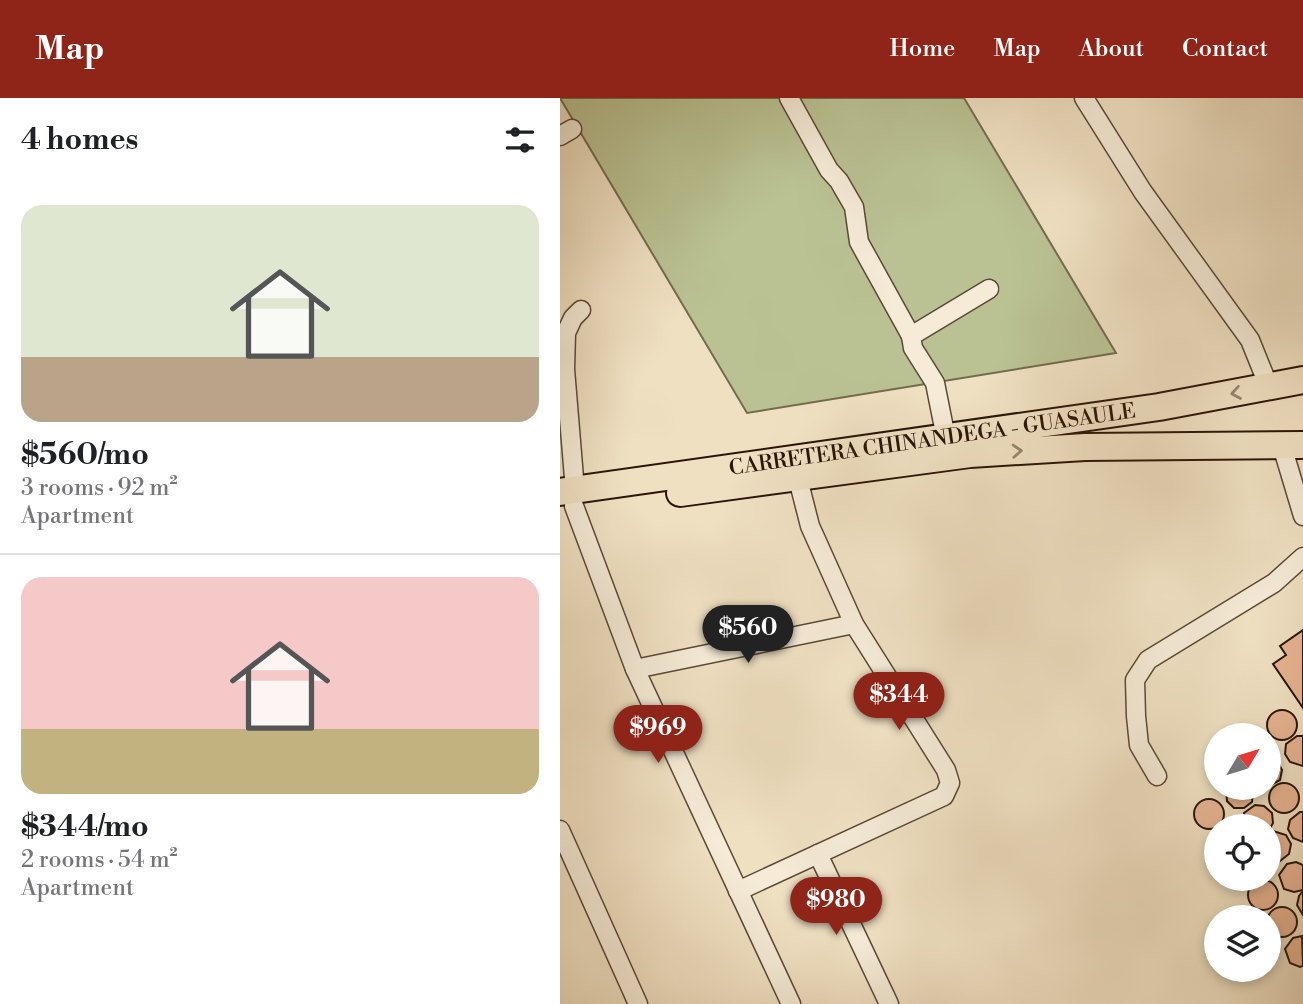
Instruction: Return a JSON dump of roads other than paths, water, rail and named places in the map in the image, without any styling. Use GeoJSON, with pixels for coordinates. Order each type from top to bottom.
{"type":"FeatureCollection","features":[{"type":"Feature","properties":{"kind":"highway","name":"CARRETERA CHINANDEGA - GUASAULE"},"geometry":{"type":"LineString","coordinates":[[567,499],[1159,407],[1303,380]]}},
{"type":"Feature","properties":{"kind":"highway","name":"CARRETERA CHINANDEGA - GUASAULE"},"geometry":{"type":"LineString","coordinates":[[567,499],[798,479],[970,454],[1085,447],[1292,445]]}},
{"type":"Feature","properties":{"kind":"street"},"geometry":{"type":"LineString","coordinates":[[789,98],[854,207],[859,242],[935,383],[946,438]]}},
{"type":"Feature","properties":{"kind":"street"},"geometry":{"type":"LineString","coordinates":[[1084,98],[1143,192],[1250,340],[1269,387]]}},
{"type":"Feature","properties":{"kind":"street"},"geometry":{"type":"LineString","coordinates":[[911,336],[989,289]]}},
{"type":"Feature","properties":{"kind":"street"},"geometry":{"type":"LineString","coordinates":[[582,310],[573,318],[566,334],[567,499],[635,669],[791,1004]]}},
{"type":"Feature","properties":{"kind":"street"},"geometry":{"type":"LineString","coordinates":[[1292,445],[1303,516]]}},
{"type":"Feature","properties":{"kind":"street"},"geometry":{"type":"LineString","coordinates":[[738,891],[944,796],[950,783],[946,770],[854,624],[810,526],[798,479]]}},
{"type":"Feature","properties":{"kind":"street"},"geometry":{"type":"LineString","coordinates":[[1157,776],[1139,745],[1136,716],[1135,680],[1148,660],[1274,583],[1303,557]]}},
{"type":"Feature","properties":{"kind":"street"},"geometry":{"type":"LineString","coordinates":[[635,669],[854,624]]}},
{"type":"Feature","properties":{"kind":"street"},"geometry":{"type":"LineString","coordinates":[[560,830],[638,1004]]}},
{"type":"Feature","properties":{"kind":"street"},"geometry":{"type":"LineString","coordinates":[[818,854],[889,1004]]}}]}
